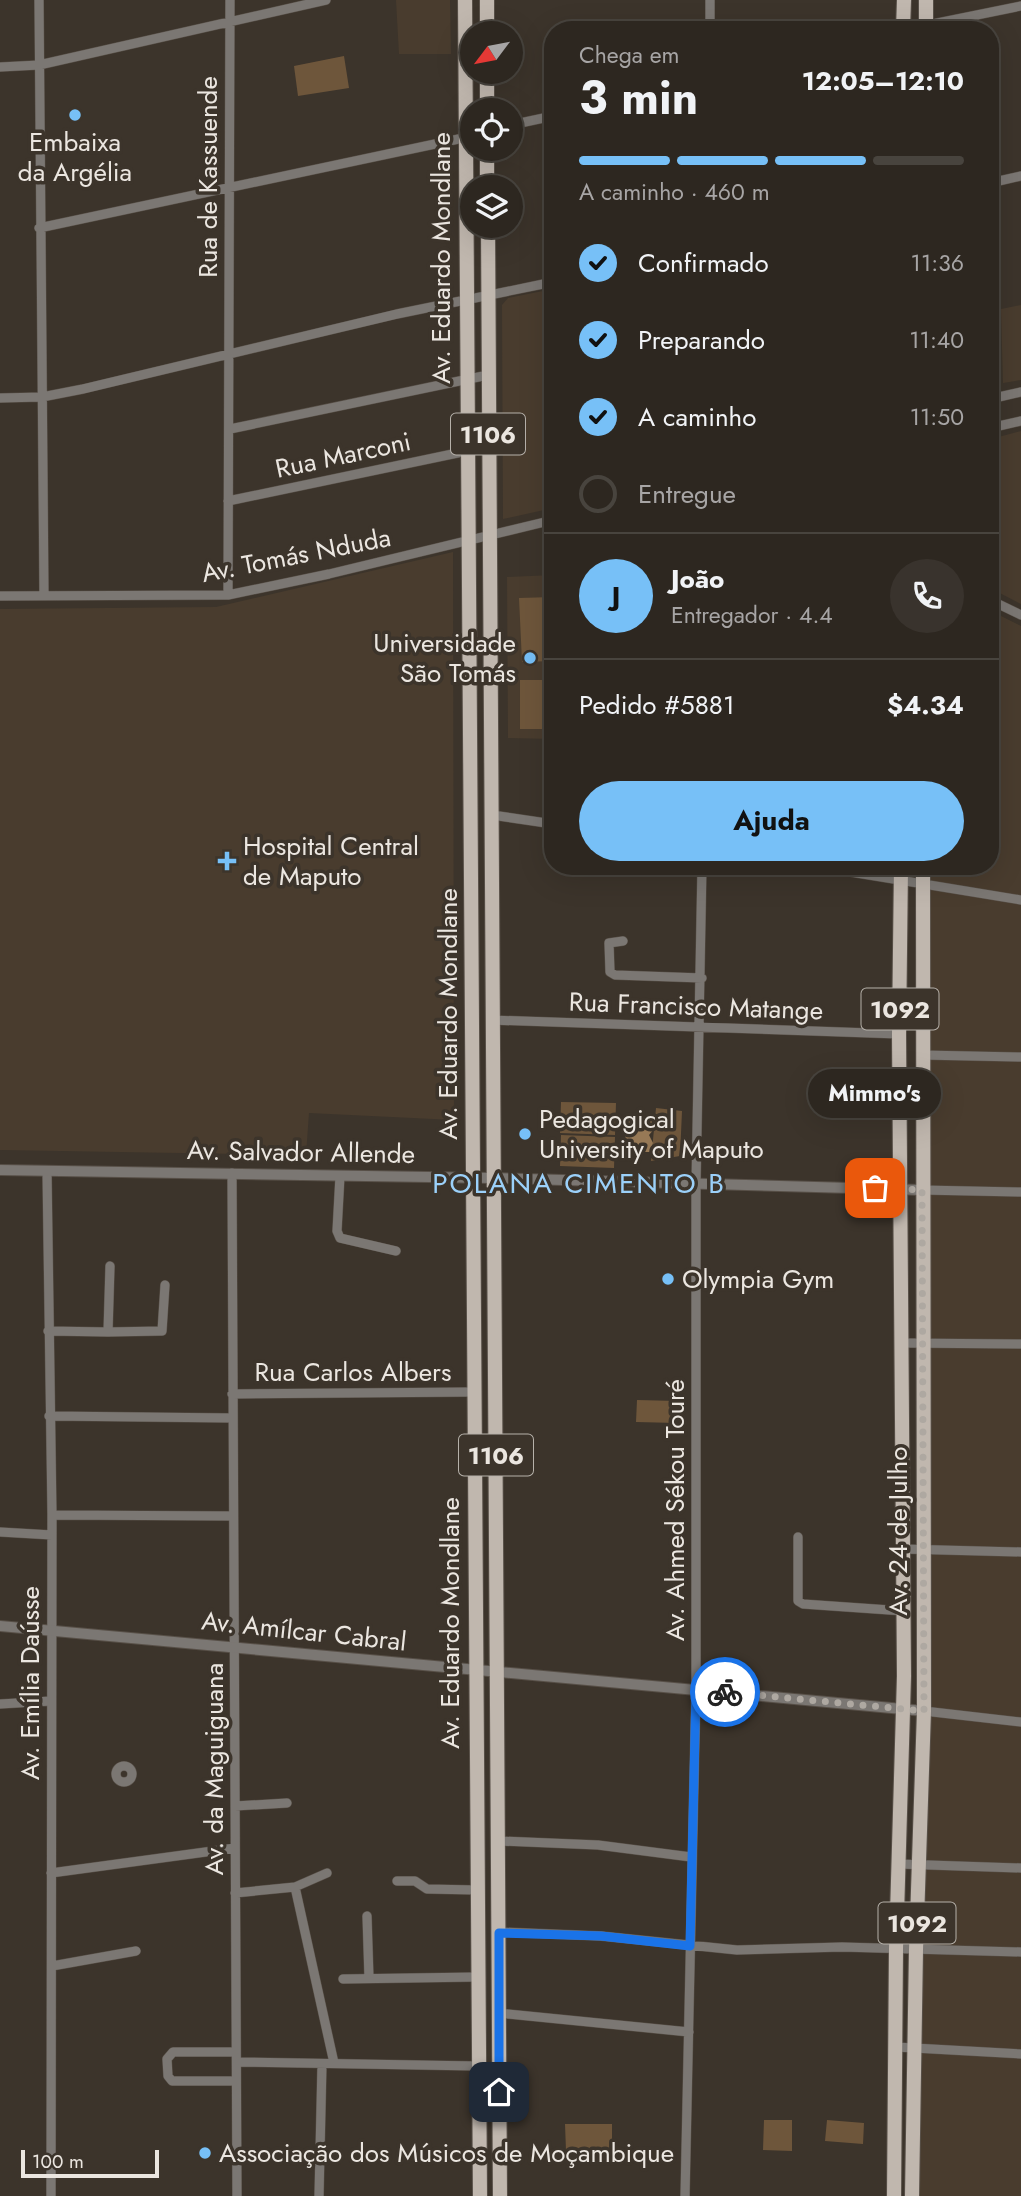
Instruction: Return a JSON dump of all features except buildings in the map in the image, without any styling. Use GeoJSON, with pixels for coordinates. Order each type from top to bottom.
{"type":"FeatureCollection","features":[{"type":"Feature","properties":{"kind":"main road","name":"Av. Eduardo Mondlane"},"geometry":{"type":"LineString","coordinates":[[465,0],[468,98]]}},
{"type":"Feature","properties":{"kind":"main road"},"geometry":{"type":"LineString","coordinates":[[487,0],[487,21]]}},
{"type":"Feature","properties":{"kind":"main road"},"geometry":{"type":"LineString","coordinates":[[903,21],[904,0]]}},
{"type":"Feature","properties":{"kind":"main road"},"geometry":{"type":"LineString","coordinates":[[926,0],[926,21]]}},
{"type":"Feature","properties":{"kind":"main road","name":"Av. Eduardo Mondlane"},"geometry":{"type":"LineString","coordinates":[[469,161],[466,382],[480,2196]]}},
{"type":"Feature","properties":{"kind":"main road","name":"Av. Eduardo Mondlane"},"geometry":{"type":"LineString","coordinates":[[488,238],[492,1178],[499,1672],[500,2196]]}},
{"type":"Feature","properties":{"kind":"main road","name":"Av. 24 de Julho"},"geometry":{"type":"LineString","coordinates":[[896,1949],[904,1611],[899,1034],[902,875]]}},
{"type":"Feature","properties":{"kind":"main road","name":"Av. 24 de Julho"},"geometry":{"type":"LineString","coordinates":[[912,2196],[918,1864],[924,1711],[923,875]]}},
{"type":"Feature","properties":{"kind":"main road","name":"1092"},"geometry":{"type":"LineString","coordinates":[[894,2196],[896,1949]]}},
{"type":"Feature","properties":{"kind":"street"},"geometry":{"type":"LineString","coordinates":[[39,0],[44,596]]}},
{"type":"Feature","properties":{"kind":"street","name":"Rua de Kassuende"},"geometry":{"type":"LineString","coordinates":[[230,0],[230,429]]}},
{"type":"Feature","properties":{"kind":"street"},"geometry":{"type":"LineString","coordinates":[[0,67],[39,65],[326,0]]}},
{"type":"Feature","properties":{"kind":"street"},"geometry":{"type":"LineString","coordinates":[[710,0],[710,21]]}},
{"type":"Feature","properties":{"kind":"street"},"geometry":{"type":"LineString","coordinates":[[953,21],[1021,6]]}},
{"type":"Feature","properties":{"kind":"street"},"geometry":{"type":"LineString","coordinates":[[523,122],[544,118]]}},
{"type":"Feature","properties":{"kind":"street"},"geometry":{"type":"LineString","coordinates":[[39,228],[230,185],[460,139]]}},
{"type":"Feature","properties":{"kind":"street"},"geometry":{"type":"LineString","coordinates":[[999,181],[1021,176]]}},
{"type":"Feature","properties":{"kind":"street"},"geometry":{"type":"LineString","coordinates":[[0,398],[42,397],[544,284]]}},
{"type":"Feature","properties":{"kind":"street"},"geometry":{"type":"LineString","coordinates":[[228,595],[230,429],[488,376]]}},
{"type":"Feature","properties":{"kind":"street"},"geometry":{"type":"LineString","coordinates":[[999,397],[1021,392]]}},
{"type":"Feature","properties":{"kind":"street"},"geometry":{"type":"LineString","coordinates":[[999,426],[1021,421]]}},
{"type":"Feature","properties":{"kind":"street","name":"Rua Marconi"},"geometry":{"type":"LineString","coordinates":[[228,501],[467,451]]}},
{"type":"Feature","properties":{"kind":"street","name":"Av. Tomás Nduda"},"geometry":{"type":"LineString","coordinates":[[0,596],[228,595],[329,574],[489,533],[544,522]]}},
{"type":"Feature","properties":{"kind":"street"},"geometry":{"type":"LineString","coordinates":[[999,604],[1021,615]]}},
{"type":"Feature","properties":{"kind":"street"},"geometry":{"type":"LineString","coordinates":[[492,815],[544,823]]}},
{"type":"Feature","properties":{"kind":"street","name":"Av. Ahmed Sékou Touré"},"geometry":{"type":"LineString","coordinates":[[685,2196],[696,1690],[696,1184],[702,875]]}},
{"type":"Feature","properties":{"kind":"street"},"geometry":{"type":"LineString","coordinates":[[861,875],[1021,900]]}},
{"type":"Feature","properties":{"kind":"street"},"geometry":{"type":"LineString","coordinates":[[623,940],[609,943],[609,968],[615,975],[702,978]]}},
{"type":"Feature","properties":{"kind":"street","name":"Rua Francisco Matange"},"geometry":{"type":"LineString","coordinates":[[491,1020],[899,1034]]}},
{"type":"Feature","properties":{"kind":"street"},"geometry":{"type":"LineString","coordinates":[[922,1055],[1021,1056]]}},
{"type":"Feature","properties":{"kind":"street","name":"Av. Salvador Allende"},"geometry":{"type":"LineString","coordinates":[[0,1170],[492,1178],[1021,1192]]}},
{"type":"Feature","properties":{"kind":"street","name":"Av. Emília Daússe"},"geometry":{"type":"LineString","coordinates":[[47,1171],[52,1515],[51,2196]]}},
{"type":"Feature","properties":{"kind":"street","name":"Av. da Maguiguana"},"geometry":{"type":"LineString","coordinates":[[232,1173],[237,2196]]}},
{"type":"Feature","properties":{"kind":"street"},"geometry":{"type":"LineString","coordinates":[[340,1176],[337,1231],[340,1238],[396,1251]]}},
{"type":"Feature","properties":{"kind":"street"},"geometry":{"type":"LineString","coordinates":[[108,1332],[110,1266]]}},
{"type":"Feature","properties":{"kind":"street"},"geometry":{"type":"LineString","coordinates":[[48,1331],[162,1331],[165,1285]]}},
{"type":"Feature","properties":{"kind":"street"},"geometry":{"type":"LineString","coordinates":[[902,1343],[1021,1344]]}},
{"type":"Feature","properties":{"kind":"street","name":"Rua Carlos Albers"},"geometry":{"type":"LineString","coordinates":[[232,1394],[473,1392]]}},
{"type":"Feature","properties":{"kind":"street"},"geometry":{"type":"LineString","coordinates":[[50,1416],[232,1418]]}},
{"type":"Feature","properties":{"kind":"street"},"geometry":{"type":"LineString","coordinates":[[52,1515],[233,1516]]}},
{"type":"Feature","properties":{"kind":"street"},"geometry":{"type":"LineString","coordinates":[[0,1532],[51,1535]]}},
{"type":"Feature","properties":{"kind":"street"},"geometry":{"type":"LineString","coordinates":[[798,1537],[798,1601],[803,1604],[904,1611]]}},
{"type":"Feature","properties":{"kind":"street"},"geometry":{"type":"LineString","coordinates":[[903,1549],[1021,1552]]}},
{"type":"Feature","properties":{"kind":"street","name":"Av. Amílcar Cabral"},"geometry":{"type":"LineString","coordinates":[[0,1626],[1021,1722]]}},
{"type":"Feature","properties":{"kind":"street"},"geometry":{"type":"LineString","coordinates":[[0,1704],[51,1701]]}},
{"type":"Feature","properties":{"kind":"street"},"geometry":{"type":"LineString","coordinates":[[235,1806],[287,1803]]}},
{"type":"Feature","properties":{"kind":"street"},"geometry":{"type":"LineString","coordinates":[[499,1841],[597,1845],[691,1857]]}},
{"type":"Feature","properties":{"kind":"street"},"geometry":{"type":"LineString","coordinates":[[51,1873],[235,1848]]}},
{"type":"Feature","properties":{"kind":"street"},"geometry":{"type":"LineString","coordinates":[[899,1864],[1021,1868]]}},
{"type":"Feature","properties":{"kind":"street"},"geometry":{"type":"LineString","coordinates":[[235,1893],[295,1888],[327,1873]]}},
{"type":"Feature","properties":{"kind":"street"},"geometry":{"type":"LineString","coordinates":[[397,1881],[415,1881],[428,1889],[476,1890]]}},
{"type":"Feature","properties":{"kind":"street"},"geometry":{"type":"LineString","coordinates":[[295,1888],[334,2063]]}},
{"type":"Feature","properties":{"kind":"street"},"geometry":{"type":"LineString","coordinates":[[367,1916],[369,1979]]}},
{"type":"Feature","properties":{"kind":"street"},"geometry":{"type":"LineString","coordinates":[[499,1933],[601,1936],[737,1950],[896,1949],[1021,1952]]}},
{"type":"Feature","properties":{"kind":"street"},"geometry":{"type":"LineString","coordinates":[[52,1966],[136,1951]]}},
{"type":"Feature","properties":{"kind":"street"},"geometry":{"type":"LineString","coordinates":[[343,1979],[477,1977]]}},
{"type":"Feature","properties":{"kind":"street"},"geometry":{"type":"LineString","coordinates":[[498,2012],[689,2032]]}},
{"type":"Feature","properties":{"kind":"street"},"geometry":{"type":"LineString","coordinates":[[896,2047],[1021,2054]]}},
{"type":"Feature","properties":{"kind":"street"},"geometry":{"type":"LineString","coordinates":[[236,2081],[172,2081],[168,2076],[167,2059],[173,2052],[322,2063],[477,2066]]}},
{"type":"Feature","properties":{"kind":"street"},"geometry":{"type":"LineString","coordinates":[[319,2196],[322,2063]]}},
{"type":"Feature","properties":{"kind":"shaded area"},"geometry":{"type":"Polygon","coordinates":[[[396,0],[450,0],[451,54],[399,54],[396,0]]]}},
{"type":"Feature","properties":{"kind":"shaded area"},"geometry":{"type":"Polygon","coordinates":[[[344,56],[349,88],[298,96],[294,66],[344,56]]]}},
{"type":"Feature","properties":{"kind":"shaded area"},"geometry":{"type":"Polygon","coordinates":[[[544,291],[544,510],[503,519],[502,305],[508,298],[544,291]]]}},
{"type":"Feature","properties":{"kind":"shaded area"},"geometry":{"type":"Polygon","coordinates":[[[1021,305],[1021,380],[1003,383],[1001,309],[1021,305]]]}},
{"type":"Feature","properties":{"kind":"shaded area"},"geometry":{"type":"Polygon","coordinates":[[[1021,431],[1021,604],[999,593],[999,437],[1021,431]]]}},
{"type":"Feature","properties":{"kind":"shaded area","name":"Hospital Central de Maputo"},"geometry":{"type":"Polygon","coordinates":[[[453,552],[454,1120],[309,1113],[306,1155],[0,1150],[0,609],[216,607],[453,552]]]}},
{"type":"Feature","properties":{"kind":"shaded area","name":"Universidade São Tomás"},"geometry":{"type":"Polygon","coordinates":[[[544,575],[544,739],[508,738],[507,577],[544,575]]]}},
{"type":"Feature","properties":{"kind":"shaded area"},"geometry":{"type":"Polygon","coordinates":[[[544,597],[544,661],[522,662],[519,598],[544,597]]]}},
{"type":"Feature","properties":{"kind":"shaded area"},"geometry":{"type":"Polygon","coordinates":[[[999,615],[1021,626],[1021,2196],[911,2196],[926,875],[999,875],[999,615]]]}},
{"type":"Feature","properties":{"kind":"shaded area"},"geometry":{"type":"Polygon","coordinates":[[[520,680],[544,680],[544,729],[520,729],[520,680]]]}},
{"type":"Feature","properties":{"kind":"shaded area"},"geometry":{"type":"Polygon","coordinates":[[[561,1102],[616,1103],[615,1135],[560,1133],[561,1102]]]}},
{"type":"Feature","properties":{"kind":"shaded area"},"geometry":{"type":"Polygon","coordinates":[[[656,1108],[682,1111],[680,1156],[651,1161],[656,1108]]]}},
{"type":"Feature","properties":{"kind":"shaded area"},"geometry":{"type":"Polygon","coordinates":[[[625,1117],[651,1117],[655,1128],[649,1135],[653,1143],[650,1152],[625,1152],[625,1117]]]}},
{"type":"Feature","properties":{"kind":"shaded area"},"geometry":{"type":"Polygon","coordinates":[[[561,1135],[615,1137],[614,1168],[560,1166],[561,1135]]]}},
{"type":"Feature","properties":{"kind":"shaded area"},"geometry":{"type":"Polygon","coordinates":[[[637,1400],[678,1401],[677,1423],[636,1422],[637,1400]]]}},
{"type":"Feature","properties":{"kind":"shaded area"},"geometry":{"type":"Polygon","coordinates":[[[764,2120],[792,2120],[792,2151],[763,2150],[764,2120]]]}},
{"type":"Feature","properties":{"kind":"shaded area"},"geometry":{"type":"Polygon","coordinates":[[[827,2120],[864,2123],[863,2144],[825,2141],[827,2120]]]}},
{"type":"Feature","properties":{"kind":"shaded area"},"geometry":{"type":"Polygon","coordinates":[[[565,2124],[612,2124],[612,2150],[566,2151],[565,2124]]]}},
{"type":"Feature","properties":{"kind":"way so far"},"geometry":{"type":"LineString","coordinates":[[725,1692],[924,1711],[922,1190],[875,1188]]}},
{"type":"Feature","properties":{"kind":"place","name":"Embaixa da Argélia"},"geometry":{"type":"Point","coordinates":[75,115]}},
{"type":"Feature","properties":{"kind":"place","name":"Universidade São Tomás"},"geometry":{"type":"Point","coordinates":[530,658]}},
{"type":"Feature","properties":{"kind":"place","name":"Hospital Central de Maputo"},"geometry":{"type":"Point","coordinates":[227,861]}},
{"type":"Feature","properties":{"kind":"place","name":"Pedagogical University of Maputo"},"geometry":{"type":"Point","coordinates":[525,1134]}},
{"type":"Feature","properties":{"kind":"place","name":"Mimmo's"},"geometry":{"type":"Point","coordinates":[875,1188]}},
{"type":"Feature","properties":{"kind":"place","name":"Olympia Gym"},"geometry":{"type":"Point","coordinates":[668,1279]}},
{"type":"Feature","properties":{"kind":"place","name":"Associação dos Músicos de Moçambique"},"geometry":{"type":"Point","coordinates":[205,2153]}},
{"type":"Feature","properties":{"kind":"district","name":"POLANA CIMENTO B"},"geometry":{"type":"Point","coordinates":[579,1183]}},
{"type":"Feature","properties":{"kind":"route"},"geometry":{"type":"LineString","coordinates":[[499,2092],[499,1933],[601,1936],[690,1946],[696,1690],[725,1692]]}}]}
